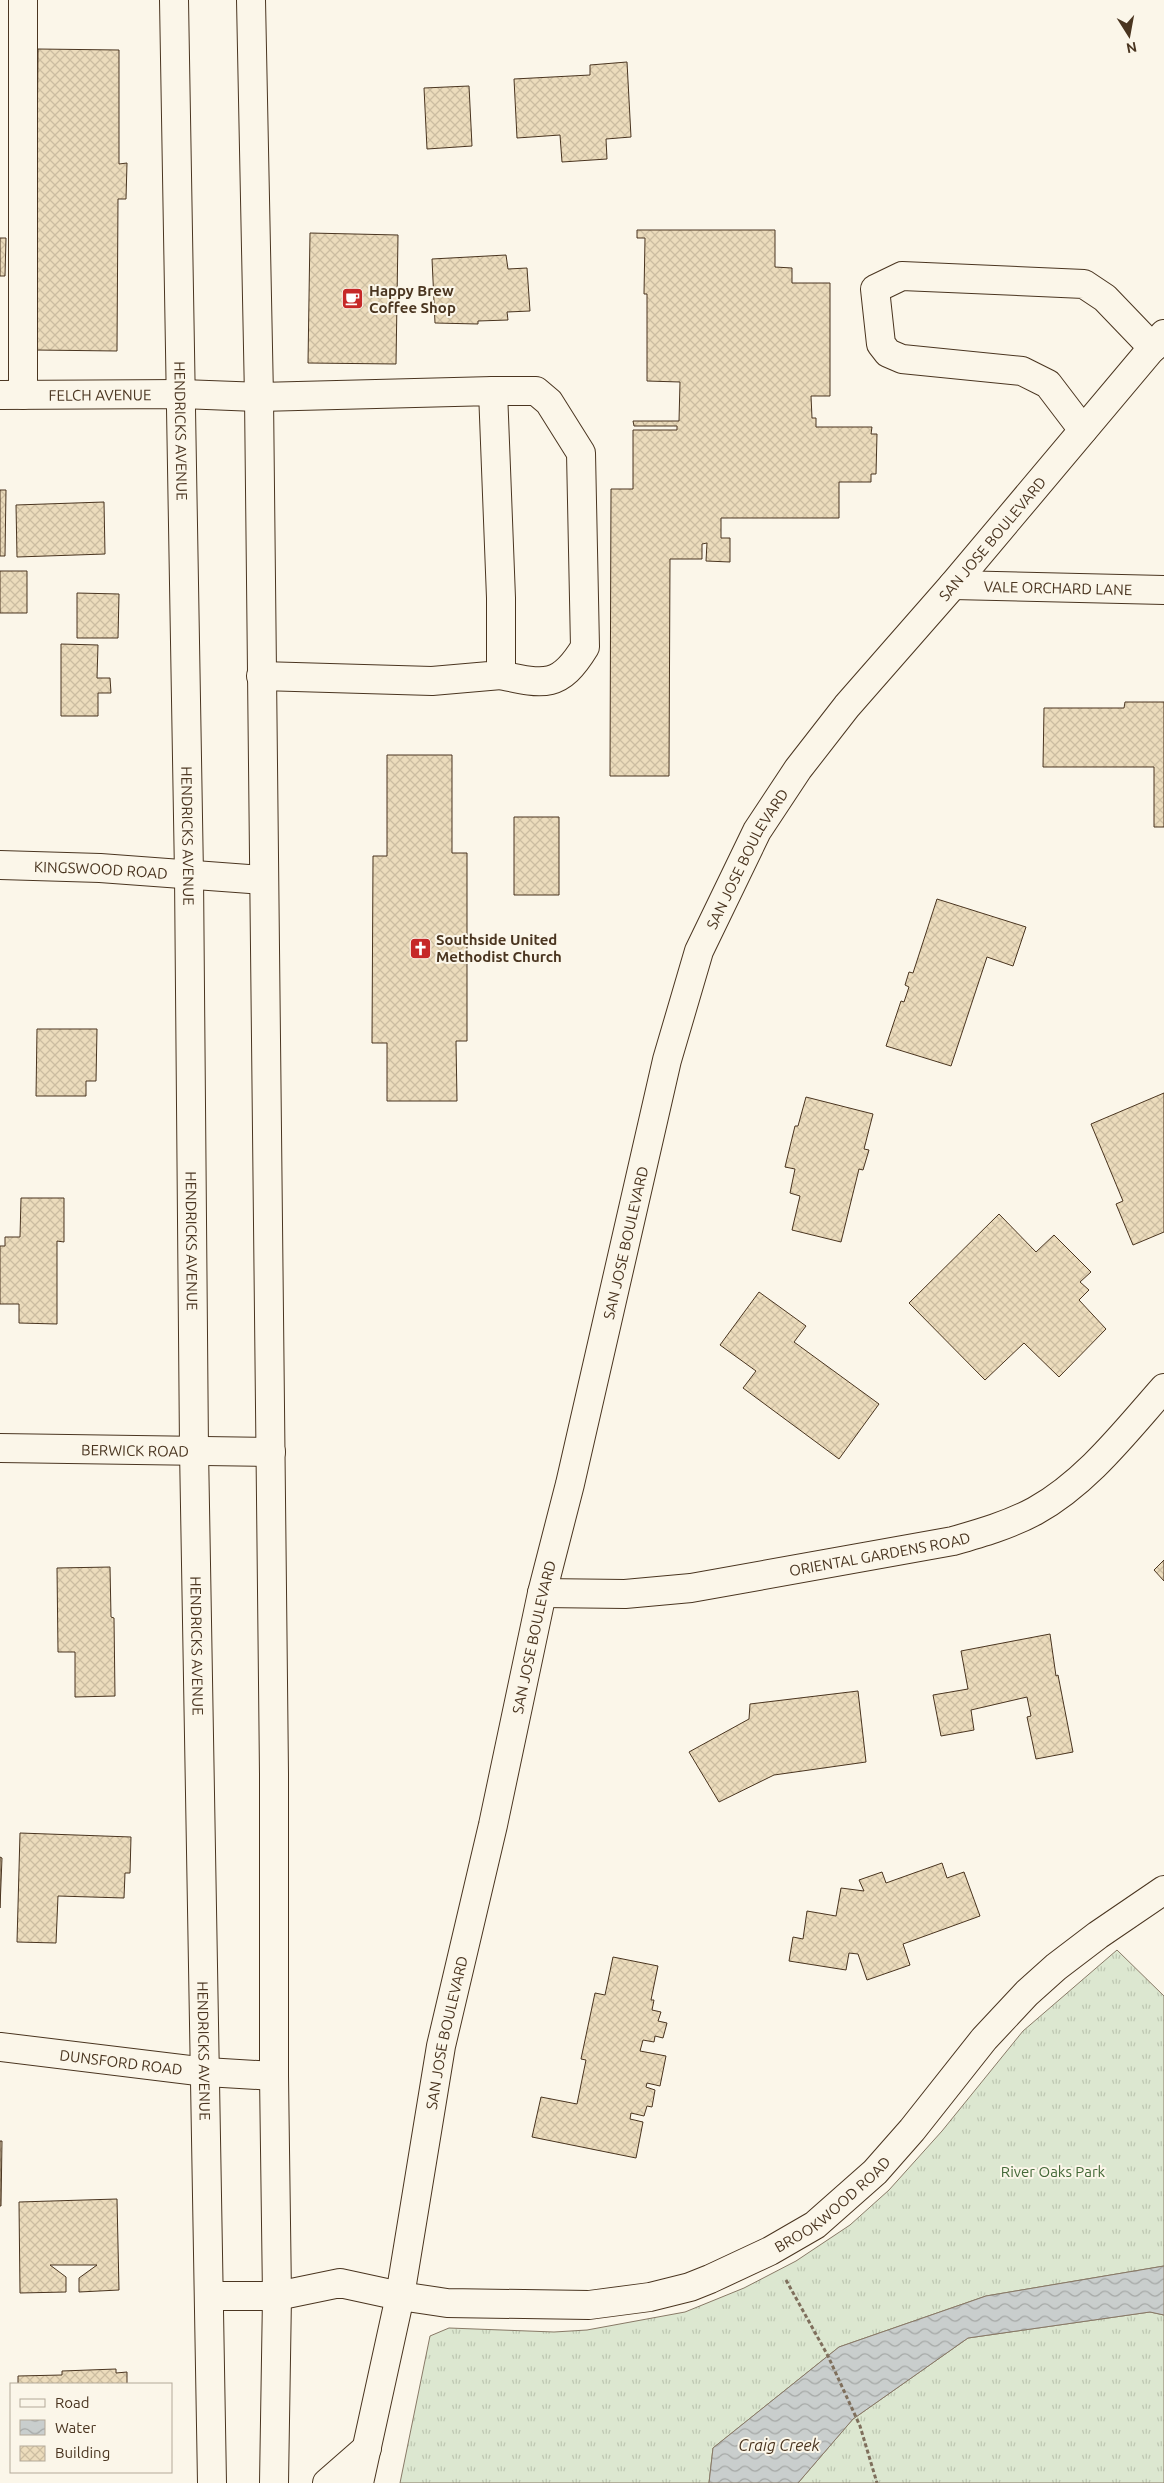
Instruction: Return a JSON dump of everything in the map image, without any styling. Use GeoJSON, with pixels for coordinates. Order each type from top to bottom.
{"type":"FeatureCollection","features":[{"type":"Feature","properties":{"kind":"street"},"geometry":{"type":"LineString","coordinates":[[12,395],[12,218],[23,0]]}},
{"type":"Feature","properties":{"kind":"street","name":"HENDRICKS AVENUE"},"geometry":{"type":"LineString","coordinates":[[174,0],[189,875],[194,1449],[212,2483]]}},
{"type":"Feature","properties":{"kind":"street"},"geometry":{"type":"LineString","coordinates":[[251,0],[259,397],[271,1452],[277,2296],[274,2483]]}},
{"type":"Feature","properties":{"kind":"street"},"geometry":{"type":"LineString","coordinates":[[1083,430],[1048,384],[1022,371],[902,358],[888,353],[881,344],[874,289],[902,276],[1084,284],[1105,298],[1158,341]]}},
{"type":"Feature","properties":{"kind":"street","name":"SAN JOSE BOULEVARD"},"geometry":{"type":"LineString","coordinates":[[360,2483],[400,2296],[441,2046],[493,1825],[542,1592],[570,1484],[667,1060],[699,951],[757,831],[798,769],[847,706],[953,585],[1158,341]]}},
{"type":"Feature","properties":{"kind":"street"},"geometry":{"type":"LineString","coordinates":[[493,391],[501,598],[501,675]]}},
{"type":"Feature","properties":{"kind":"street","name":"FELCH AVENUE"},"geometry":{"type":"LineString","coordinates":[[12,395],[182,394],[259,397],[536,391],[549,402],[581,453],[586,647],[574,665],[556,679],[535,683],[501,675],[432,681],[261,676]]}},
{"type":"Feature","properties":{"kind":"street","name":"VALE ORCHARD LANE"},"geometry":{"type":"LineString","coordinates":[[953,585],[1164,590]]}},
{"type":"Feature","properties":{"kind":"street","name":"KINGSWOOD ROAD"},"geometry":{"type":"LineString","coordinates":[[0,865],[100,868],[263,880]]}},
{"type":"Feature","properties":{"kind":"street","name":"ORIENTAL GARDENS ROAD"},"geometry":{"type":"LineString","coordinates":[[542,1592],[625,1594],[692,1588],[953,1541],[996,1529],[1035,1511],[1059,1495],[1092,1467],[1164,1388]]}},
{"type":"Feature","properties":{"kind":"street","name":"BERWICK ROAD"},"geometry":{"type":"LineString","coordinates":[[0,1448],[194,1449],[271,1452]]}},
{"type":"Feature","properties":{"kind":"street","name":"BROOKWOOD ROAD"},"geometry":{"type":"LineString","coordinates":[[400,2296],[480,2305],[589,2306],[650,2297],[690,2287],[770,2251],[815,2225],[874,2172],[912,2130],[984,2039],[1027,1992],[1098,1935],[1164,1890]]}},
{"type":"Feature","properties":{"kind":"street","name":"DUNSFORD ROAD"},"geometry":{"type":"LineString","coordinates":[[0,2047],[206,2072],[274,2076]]}},
{"type":"Feature","properties":{"kind":"street"},"geometry":{"type":"LineString","coordinates":[[210,2296],[277,2296],[340,2283],[400,2296]]}},
{"type":"Feature","properties":{"kind":"street"},"geometry":{"type":"LineString","coordinates":[[327,2483],[367,2448]]}},
{"type":"Feature","properties":{"kind":"path"},"geometry":{"type":"LineString","coordinates":[[770,2251],[828,2356],[860,2426],[877,2483]]}},
{"type":"Feature","properties":{"kind":"green space","name":"River Oaks Park"},"geometry":{"type":"Polygon","coordinates":[[[1117,1950],[1164,1996],[1164,2266],[986,2296],[839,2347],[713,2448],[709,2483],[400,2483],[430,2336],[449,2328],[554,2332],[587,2330],[685,2312],[744,2288],[796,2261],[850,2225],[889,2190],[942,2131],[1023,2031],[1117,1950]]]}},
{"type":"Feature","properties":{"kind":"green space"},"geometry":{"type":"Polygon","coordinates":[[[1150,2312],[1164,2315],[1164,2483],[798,2483],[853,2419],[968,2338],[1150,2312]]]}},
{"type":"Feature","properties":{"kind":"water","name":"Craig Creek"},"geometry":{"type":"Polygon","coordinates":[[[1164,2266],[1164,2315],[1150,2312],[968,2338],[853,2419],[798,2483],[709,2483],[713,2448],[839,2347],[986,2296],[1164,2266]]]}},
{"type":"Feature","properties":{"kind":"building"},"geometry":{"type":"Polygon","coordinates":[[[38,49],[119,50],[119,164],[127,163],[126,199],[118,199],[117,351],[35,350],[38,49]]]}},
{"type":"Feature","properties":{"kind":"building"},"geometry":{"type":"Polygon","coordinates":[[[627,62],[631,137],[606,139],[607,159],[562,162],[560,135],[517,138],[514,79],[590,75],[590,65],[627,62]]]}},
{"type":"Feature","properties":{"kind":"building"},"geometry":{"type":"Polygon","coordinates":[[[469,86],[472,146],[427,149],[424,88],[469,86]]]}},
{"type":"Feature","properties":{"kind":"building"},"geometry":{"type":"Polygon","coordinates":[[[637,230],[775,230],[775,267],[792,268],[792,283],[830,283],[830,396],[811,396],[812,418],[816,418],[816,427],[872,427],[871,434],[877,434],[876,474],[871,474],[871,482],[839,482],[839,518],[721,518],[721,538],[730,538],[730,562],[706,561],[707,543],[702,544],[702,559],[670,559],[669,776],[610,776],[611,489],[633,489],[633,430],[677,430],[677,426],[634,426],[633,421],[679,421],[680,382],[647,381],[647,294],[644,294],[645,238],[637,238],[637,230]]]}},
{"type":"Feature","properties":{"kind":"building","name":"Happy Brew Coffee Shop"},"geometry":{"type":"Polygon","coordinates":[[[310,233],[398,235],[396,364],[308,363],[310,233]]]}},
{"type":"Feature","properties":{"kind":"building"},"geometry":{"type":"Polygon","coordinates":[[[0,238],[6,238],[5,276],[0,276],[0,238]]]}},
{"type":"Feature","properties":{"kind":"building"},"geometry":{"type":"Polygon","coordinates":[[[506,255],[508,269],[527,268],[530,311],[507,312],[508,320],[478,321],[478,324],[435,323],[432,259],[506,255]]]}},
{"type":"Feature","properties":{"kind":"building"},"geometry":{"type":"Polygon","coordinates":[[[0,490],[6,490],[5,556],[0,556],[0,490]]]}},
{"type":"Feature","properties":{"kind":"building"},"geometry":{"type":"Polygon","coordinates":[[[104,502],[105,554],[17,557],[16,505],[104,502]]]}},
{"type":"Feature","properties":{"kind":"building"},"geometry":{"type":"Polygon","coordinates":[[[0,571],[27,571],[27,613],[0,613],[0,571]]]}},
{"type":"Feature","properties":{"kind":"building"},"geometry":{"type":"Polygon","coordinates":[[[77,593],[119,594],[118,638],[77,638],[77,593]]]}},
{"type":"Feature","properties":{"kind":"building"},"geometry":{"type":"Polygon","coordinates":[[[61,644],[98,645],[97,678],[110,678],[111,693],[98,693],[98,716],[61,716],[61,644]]]}},
{"type":"Feature","properties":{"kind":"building"},"geometry":{"type":"Polygon","coordinates":[[[1125,702],[1164,702],[1164,827],[1154,827],[1154,767],[1043,767],[1044,708],[1124,708],[1125,702]]]}},
{"type":"Feature","properties":{"kind":"building","name":"Southside United Methodist Church"},"geometry":{"type":"Polygon","coordinates":[[[387,755],[452,755],[452,853],[467,853],[467,1041],[456,1041],[457,1101],[387,1101],[387,1043],[372,1043],[373,856],[387,856],[387,755]]]}},
{"type":"Feature","properties":{"kind":"building"},"geometry":{"type":"Polygon","coordinates":[[[514,817],[559,817],[559,895],[514,895],[514,817]]]}},
{"type":"Feature","properties":{"kind":"building"},"geometry":{"type":"Polygon","coordinates":[[[937,899],[1026,927],[1013,966],[987,957],[951,1066],[886,1046],[901,1001],[904,1002],[909,987],[905,985],[909,972],[913,973],[937,899]]]}},
{"type":"Feature","properties":{"kind":"building"},"geometry":{"type":"Polygon","coordinates":[[[37,1029],[97,1029],[96,1081],[86,1081],[86,1096],[36,1096],[37,1029]]]}},
{"type":"Feature","properties":{"kind":"building"},"geometry":{"type":"Polygon","coordinates":[[[1164,1093],[1164,1232],[1133,1245],[1116,1204],[1123,1201],[1091,1124],[1164,1093]]]}},
{"type":"Feature","properties":{"kind":"building"},"geometry":{"type":"Polygon","coordinates":[[[806,1097],[873,1114],[864,1149],[869,1150],[863,1170],[859,1169],[841,1242],[792,1230],[800,1196],[790,1193],[795,1169],[785,1167],[795,1126],[798,1126],[806,1097]]]}},
{"type":"Feature","properties":{"kind":"building"},"geometry":{"type":"Polygon","coordinates":[[[21,1198],[64,1198],[64,1242],[57,1241],[57,1324],[19,1323],[19,1304],[0,1304],[0,1246],[5,1246],[5,1237],[20,1237],[21,1198]]]}},
{"type":"Feature","properties":{"kind":"building"},"geometry":{"type":"Polygon","coordinates":[[[999,1214],[1036,1252],[1054,1235],[1091,1272],[1080,1282],[1089,1290],[1079,1300],[1106,1329],[1059,1377],[1024,1343],[985,1380],[909,1303],[999,1214]]]}},
{"type":"Feature","properties":{"kind":"building"},"geometry":{"type":"Polygon","coordinates":[[[759,1292],[806,1326],[794,1342],[879,1404],[839,1459],[743,1388],[756,1371],[720,1345],[759,1292]]]}},
{"type":"Feature","properties":{"kind":"building"},"geometry":{"type":"Polygon","coordinates":[[[1164,1560],[1164,1581],[1154,1570],[1164,1560]]]}},
{"type":"Feature","properties":{"kind":"building"},"geometry":{"type":"Polygon","coordinates":[[[110,1567],[111,1617],[114,1618],[115,1696],[75,1697],[75,1652],[58,1652],[57,1568],[110,1567]]]}},
{"type":"Feature","properties":{"kind":"building"},"geometry":{"type":"Polygon","coordinates":[[[1050,1634],[1056,1676],[1058,1675],[1073,1752],[1036,1759],[1027,1717],[1031,1716],[1027,1697],[971,1710],[974,1730],[941,1736],[933,1695],[968,1689],[961,1651],[1050,1634]]]}},
{"type":"Feature","properties":{"kind":"building"},"geometry":{"type":"Polygon","coordinates":[[[858,1691],[866,1762],[774,1775],[719,1802],[689,1752],[749,1719],[750,1704],[858,1691]]]}},
{"type":"Feature","properties":{"kind":"building"},"geometry":{"type":"Polygon","coordinates":[[[20,1833],[131,1837],[130,1873],[125,1873],[124,1898],[58,1896],[56,1943],[17,1942],[20,1833]]]}},
{"type":"Feature","properties":{"kind":"building"},"geometry":{"type":"Polygon","coordinates":[[[0,1857],[2,1858],[0,1908],[0,1857]]]}},
{"type":"Feature","properties":{"kind":"building"},"geometry":{"type":"Polygon","coordinates":[[[942,1863],[947,1878],[964,1872],[980,1916],[903,1944],[910,1965],[867,1980],[858,1954],[849,1953],[846,1970],[789,1961],[793,1937],[803,1939],[807,1911],[836,1916],[841,1888],[864,1891],[859,1880],[882,1872],[886,1883],[942,1863]]]}},
{"type":"Feature","properties":{"kind":"building"},"geometry":{"type":"Polygon","coordinates":[[[613,1957],[658,1966],[651,2000],[654,2000],[652,2010],[661,2012],[658,2021],[667,2023],[663,2038],[655,2036],[654,2042],[643,2040],[640,2051],[666,2056],[660,2086],[647,2083],[646,2087],[655,2090],[652,2107],[647,2106],[644,2116],[631,2113],[630,2119],[643,2122],[636,2158],[532,2137],[541,2097],[577,2104],[586,2060],[581,2059],[595,1993],[605,1995],[613,1957]]]}},
{"type":"Feature","properties":{"kind":"building"},"geometry":{"type":"Polygon","coordinates":[[[0,2141],[2,2141],[1,2206],[0,2206],[0,2141]]]}},
{"type":"Feature","properties":{"kind":"building"},"geometry":{"type":"Polygon","coordinates":[[[117,2199],[119,2290],[79,2292],[79,2278],[97,2265],[50,2265],[66,2277],[66,2292],[20,2293],[19,2202],[117,2199]]]}},
{"type":"Feature","properties":{"kind":"building"},"geometry":{"type":"Polygon","coordinates":[[[116,2369],[116,2373],[127,2372],[127,2383],[18,2383],[18,2376],[62,2375],[62,2371],[116,2369]]]}},
{"type":"Feature","properties":{"kind":"place","name":"Happy Brew Coffee Shop"},"geometry":{"type":"Point","coordinates":[353,299]}},
{"type":"Feature","properties":{"kind":"place","name":"Southside United Methodist Church"},"geometry":{"type":"Point","coordinates":[420,948]}}]}
